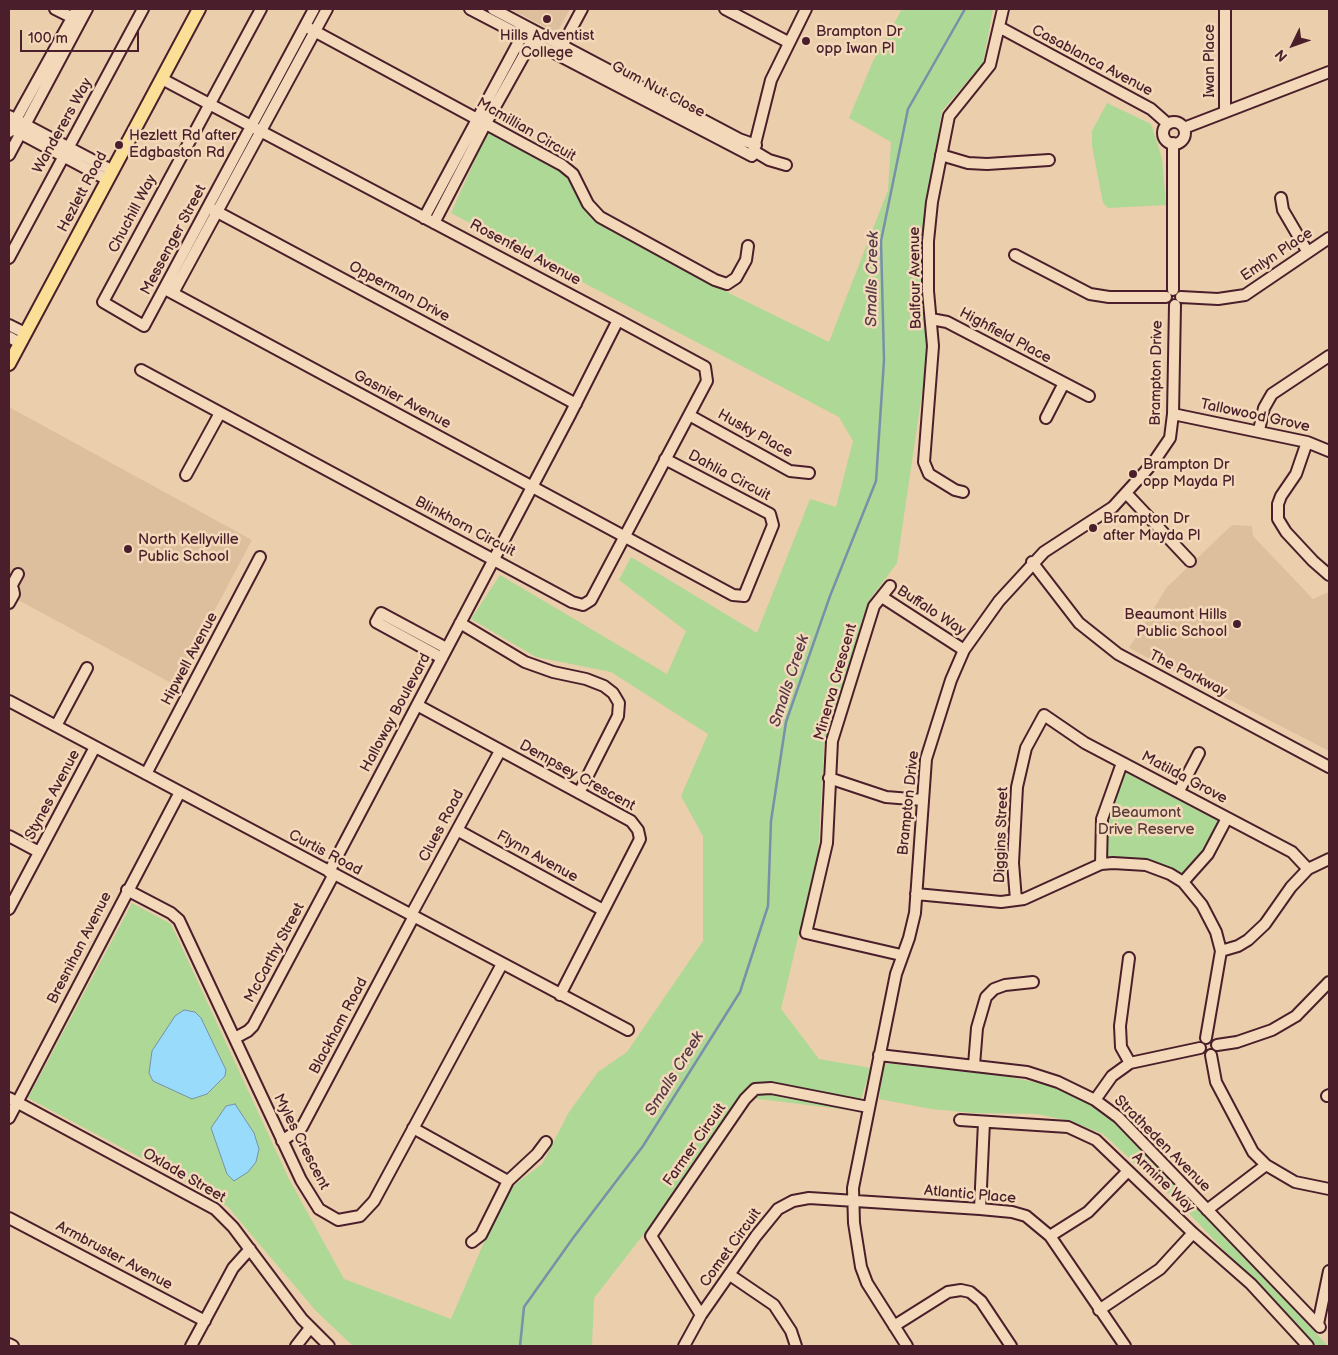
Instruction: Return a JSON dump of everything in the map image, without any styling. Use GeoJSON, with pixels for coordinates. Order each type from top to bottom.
{"type":"FeatureCollection","features":[{"type":"Feature","properties":{"kind":"main road","name":"Hezlett Road"},"geometry":{"type":"LineString","coordinates":[[9,364],[18,338],[110,175],[199,9]]}},
{"type":"Feature","properties":{"kind":"street"},"geometry":{"type":"LineString","coordinates":[[55,9],[77,16]]}},
{"type":"Feature","properties":{"kind":"street"},"geometry":{"type":"LineString","coordinates":[[9,155],[14,126],[77,16],[86,9]]}},
{"type":"Feature","properties":{"kind":"street","name":"Wanderers Way"},"geometry":{"type":"LineString","coordinates":[[9,258],[143,9]]}},
{"type":"Feature","properties":{"kind":"street","name":"Chuchill Way"},"geometry":{"type":"LineString","coordinates":[[144,326],[103,302],[261,9]]}},
{"type":"Feature","properties":{"kind":"street","name":"Messenger Street"},"geometry":{"type":"LineString","coordinates":[[256,128],[314,9]]}},
{"type":"Feature","properties":{"kind":"street","name":"Messenger Street"},"geometry":{"type":"LineString","coordinates":[[144,326],[169,291],[256,128],[327,9]]}},
{"type":"Feature","properties":{"kind":"street","name":"Gum Nut Close"},"geometry":{"type":"LineString","coordinates":[[470,9],[522,37],[535,37]]}},
{"type":"Feature","properties":{"kind":"street","name":"Gum Nut Close"},"geometry":{"type":"LineString","coordinates":[[493,9],[526,27],[535,37],[769,160],[786,165]]}},
{"type":"Feature","properties":{"kind":"street"},"geometry":{"type":"LineString","coordinates":[[560,50],[582,9]]}},
{"type":"Feature","properties":{"kind":"street"},"geometry":{"type":"LineString","coordinates":[[725,9],[788,42]]}},
{"type":"Feature","properties":{"kind":"street"},"geometry":{"type":"LineString","coordinates":[[754,151],[767,90],[788,42],[806,9]]}},
{"type":"Feature","properties":{"kind":"street","name":"Balfour Avenue"},"geometry":{"type":"LineString","coordinates":[[963,492],[955,490],[929,474],[924,462],[933,346],[928,241],[949,116],[990,65],[1003,9]]}},
{"type":"Feature","properties":{"kind":"street","name":"Iwan Place"},"geometry":{"type":"LineString","coordinates":[[1225,9],[1226,112]]}},
{"type":"Feature","properties":{"kind":"street","name":"Mcmillian Circuit"},"geometry":{"type":"LineString","coordinates":[[305,26],[568,169],[580,185],[588,204],[600,217],[715,280],[727,284],[736,278],[746,260],[748,246]]}},
{"type":"Feature","properties":{"kind":"street"},"geometry":{"type":"LineString","coordinates":[[434,223],[526,27]]}},
{"type":"Feature","properties":{"kind":"street","name":"Casablanca Avenue"},"geometry":{"type":"LineString","coordinates":[[999,27],[1151,109],[1168,124]]}},
{"type":"Feature","properties":{"kind":"street"},"geometry":{"type":"LineString","coordinates":[[424,218],[535,37]]}},
{"type":"Feature","properties":{"kind":"street"},"geometry":{"type":"LineString","coordinates":[[1184,128],[1329,72]]}},
{"type":"Feature","properties":{"kind":"street","name":"Rosenfeld Avenue"},"geometry":{"type":"LineString","coordinates":[[162,79],[705,367],[707,381],[689,415]]}},
{"type":"Feature","properties":{"kind":"street"},"geometry":{"type":"LineString","coordinates":[[1178,123],[1184,128],[1185,133],[1182,140],[1173,144],[1168,142],[1164,134],[1168,124],[1178,123]]}},
{"type":"Feature","properties":{"kind":"street"},"geometry":{"type":"LineString","coordinates":[[14,126],[110,175]]}},
{"type":"Feature","properties":{"kind":"street","name":"Brampton Drive"},"geometry":{"type":"LineString","coordinates":[[907,1346],[867,1283],[861,1267],[854,1223],[853,1202],[854,1177],[879,1055],[901,955],[909,938],[916,894],[926,759],[951,680],[964,650],[999,601],[1032,562],[1053,545],[1106,512],[1126,493],[1165,448],[1170,438],[1173,414],[1173,144]]}},
{"type":"Feature","properties":{"kind":"street"},"geometry":{"type":"LineString","coordinates":[[941,155],[968,163],[987,164],[1049,160]]}},
{"type":"Feature","properties":{"kind":"street"},"geometry":{"type":"LineString","coordinates":[[1281,198],[1283,210],[1307,251]]}},
{"type":"Feature","properties":{"kind":"street","name":"Opperman Drive"},"geometry":{"type":"LineString","coordinates":[[212,209],[576,404]]}},
{"type":"Feature","properties":{"kind":"street","name":"Emlyn Place"},"geometry":{"type":"LineString","coordinates":[[1015,255],[1090,294],[1109,297],[1218,299],[1244,294],[1329,238]]}},
{"type":"Feature","properties":{"kind":"street","name":"Gasnier Avenue"},"geometry":{"type":"LineString","coordinates":[[169,291],[626,536]]}},
{"type":"Feature","properties":{"kind":"street","name":"Highfield Place"},"geometry":{"type":"LineString","coordinates":[[931,319],[947,322],[1089,396]]}},
{"type":"Feature","properties":{"kind":"street"},"geometry":{"type":"LineString","coordinates":[[532,486],[618,320]]}},
{"type":"Feature","properties":{"kind":"street"},"geometry":{"type":"LineString","coordinates":[[9,325],[18,338]]}},
{"type":"Feature","properties":{"kind":"street"},"geometry":{"type":"LineString","coordinates":[[1258,430],[1264,408],[1272,394],[1329,356]]}},
{"type":"Feature","properties":{"kind":"street","name":"Blinkhorn Circuit"},"geometry":{"type":"LineString","coordinates":[[141,370],[491,563],[572,602],[583,605],[591,600],[689,415]]}},
{"type":"Feature","properties":{"kind":"street"},"geometry":{"type":"LineString","coordinates":[[1046,418],[1064,383]]}},
{"type":"Feature","properties":{"kind":"street"},"geometry":{"type":"LineString","coordinates":[[186,476],[220,413]]}},
{"type":"Feature","properties":{"kind":"street","name":"Tallowood Grove"},"geometry":{"type":"LineString","coordinates":[[1173,414],[1258,430],[1307,442],[1329,451]]}},
{"type":"Feature","properties":{"kind":"street","name":"Husky Place"},"geometry":{"type":"LineString","coordinates":[[689,415],[790,471],[809,474]]}},
{"type":"Feature","properties":{"kind":"street"},"geometry":{"type":"LineString","coordinates":[[1307,442],[1296,474],[1281,496],[1278,519],[1286,532],[1313,562],[1329,575]]}},
{"type":"Feature","properties":{"kind":"street","name":"Dahlia Circuit"},"geometry":{"type":"LineString","coordinates":[[626,536],[733,595],[744,596],[749,587],[773,525],[770,514],[665,459]]}},
{"type":"Feature","properties":{"kind":"street","name":"Halloway Boulevard"},"geometry":{"type":"LineString","coordinates":[[331,873],[532,486]]}},
{"type":"Feature","properties":{"kind":"street"},"geometry":{"type":"LineString","coordinates":[[1126,493],[1190,561]]}},
{"type":"Feature","properties":{"kind":"street","name":"Hipwell Avenue"},"geometry":{"type":"LineString","coordinates":[[146,774],[260,557]]}},
{"type":"Feature","properties":{"kind":"street","name":"The Parkway"},"geometry":{"type":"LineString","coordinates":[[1032,562],[1079,623],[1118,654],[1329,767]]}},
{"type":"Feature","properties":{"kind":"street"},"geometry":{"type":"LineString","coordinates":[[9,603],[14,594],[10,587],[18,574]]}},
{"type":"Feature","properties":{"kind":"street","name":"Minerva Crescent"},"geometry":{"type":"LineString","coordinates":[[890,586],[871,614],[832,741],[826,843],[806,933],[901,955]]}},
{"type":"Feature","properties":{"kind":"street","name":"Buffalo Way"},"geometry":{"type":"LineString","coordinates":[[882,597],[964,650]]}},
{"type":"Feature","properties":{"kind":"street"},"geometry":{"type":"LineString","coordinates":[[381,613],[444,653],[376,622],[381,613]]}},
{"type":"Feature","properties":{"kind":"street"},"geometry":{"type":"LineString","coordinates":[[460,623],[525,662],[552,672],[604,686],[613,693],[619,704],[618,716],[579,793]]}},
{"type":"Feature","properties":{"kind":"street"},"geometry":{"type":"LineString","coordinates":[[56,726],[87,668]]}},
{"type":"Feature","properties":{"kind":"street","name":"Curtis Road"},"geometry":{"type":"LineString","coordinates":[[9,701],[628,1030]]}},
{"type":"Feature","properties":{"kind":"street","name":"Dempsey Crescent"},"geometry":{"type":"LineString","coordinates":[[417,705],[631,821],[639,834],[637,845],[560,994]]}},
{"type":"Feature","properties":{"kind":"street","name":"Matilda Grove"},"geometry":{"type":"LineString","coordinates":[[1044,715],[1085,744],[1179,791],[1292,852],[1308,869]]}},
{"type":"Feature","properties":{"kind":"street","name":"Diggins Street"},"geometry":{"type":"LineString","coordinates":[[1016,900],[1013,863],[1017,787],[1026,748],[1044,715]]}},
{"type":"Feature","properties":{"kind":"street","name":"Stynes Avenue"},"geometry":{"type":"LineString","coordinates":[[9,909],[95,747]]}},
{"type":"Feature","properties":{"kind":"street","name":"Clues Road"},"geometry":{"type":"LineString","coordinates":[[412,916],[500,751]]}},
{"type":"Feature","properties":{"kind":"street"},"geometry":{"type":"LineString","coordinates":[[1179,791],[1199,753]]}},
{"type":"Feature","properties":{"kind":"street"},"geometry":{"type":"LineString","coordinates":[[1101,864],[1102,819],[1122,763]]}},
{"type":"Feature","properties":{"kind":"street"},"geometry":{"type":"LineString","coordinates":[[830,778],[886,797],[924,800]]}},
{"type":"Feature","properties":{"kind":"street","name":"Bresnihan Avenue"},"geometry":{"type":"LineString","coordinates":[[9,1118],[13,1100],[180,792]]}},
{"type":"Feature","properties":{"kind":"street"},"geometry":{"type":"LineString","coordinates":[[1183,882],[1208,854],[1227,818]]}},
{"type":"Feature","properties":{"kind":"street","name":"Flynn Avenue"},"geometry":{"type":"LineString","coordinates":[[457,830],[603,910]]}},
{"type":"Feature","properties":{"kind":"street"},"geometry":{"type":"LineString","coordinates":[[9,836],[39,852]]}},
{"type":"Feature","properties":{"kind":"street"},"geometry":{"type":"LineString","coordinates":[[1221,951],[1238,946],[1258,931],[1291,887],[1308,869],[1329,859]]}},
{"type":"Feature","properties":{"kind":"street"},"geometry":{"type":"LineString","coordinates":[[916,894],[1001,902],[1016,900],[1035,896],[1101,864],[1128,862],[1146,865],[1183,882],[1193,892],[1210,919],[1221,951],[1206,1038],[1201,1043],[1200,1048],[1204,1054],[1210,1055],[1216,1050],[1217,1045],[1214,1040],[1206,1038]]}},
{"type":"Feature","properties":{"kind":"street","name":"McCarthy Street"},"geometry":{"type":"LineString","coordinates":[[235,1038],[253,1026],[331,873]]}},
{"type":"Feature","properties":{"kind":"street","name":"Myles Crescent"},"geometry":{"type":"LineString","coordinates":[[127,890],[171,913],[179,920],[301,1180],[319,1209],[332,1218],[346,1220],[360,1216],[374,1201],[502,964]]}},
{"type":"Feature","properties":{"kind":"street","name":"Blackham Road"},"geometry":{"type":"LineString","coordinates":[[282,1141],[302,1127],[412,916]]}},
{"type":"Feature","properties":{"kind":"street"},"geometry":{"type":"LineString","coordinates":[[1129,958],[1120,1026],[1122,1047],[1130,1063]]}},
{"type":"Feature","properties":{"kind":"street"},"geometry":{"type":"LineString","coordinates":[[974,1066],[976,1036],[986,997],[994,989],[1005,985],[1032,982]]}},
{"type":"Feature","properties":{"kind":"street"},"geometry":{"type":"LineString","coordinates":[[1217,1045],[1237,1042],[1272,1030],[1296,1016],[1329,982]]}},
{"type":"Feature","properties":{"kind":"street"},"geometry":{"type":"LineString","coordinates":[[1095,1100],[1112,1076],[1130,1063],[1200,1048]]}},
{"type":"Feature","properties":{"kind":"street","name":"Stratheden Avenue"},"geometry":{"type":"LineString","coordinates":[[879,1055],[1028,1072],[1058,1082],[1095,1100],[1118,1117],[1319,1326],[1329,1271]]}},
{"type":"Feature","properties":{"kind":"street"},"geometry":{"type":"LineString","coordinates":[[1210,1055],[1216,1082],[1253,1152],[1266,1165],[1295,1182],[1329,1189]]}},
{"type":"Feature","properties":{"kind":"street","name":"Farmer Circuit"},"geometry":{"type":"LineString","coordinates":[[701,1316],[651,1236],[745,1099],[755,1089],[771,1088],[868,1107]]}},
{"type":"Feature","properties":{"kind":"street","name":"Oxlade Street"},"geometry":{"type":"LineString","coordinates":[[13,1100],[215,1209],[227,1220],[310,1328],[328,1346]]}},
{"type":"Feature","properties":{"kind":"street","name":"Armine Way"},"geometry":{"type":"LineString","coordinates":[[960,1120],[1050,1125],[1076,1129],[1096,1140],[1193,1233],[1251,1284],[1308,1346]]}},
{"type":"Feature","properties":{"kind":"street"},"geometry":{"type":"LineString","coordinates":[[980,1209],[984,1122]]}},
{"type":"Feature","properties":{"kind":"street"},"geometry":{"type":"LineString","coordinates":[[413,1128],[508,1181]]}},
{"type":"Feature","properties":{"kind":"street"},"geometry":{"type":"LineString","coordinates":[[472,1242],[481,1235],[508,1181],[537,1154],[546,1142]]}},
{"type":"Feature","properties":{"kind":"street"},"geometry":{"type":"LineString","coordinates":[[1207,1210],[1266,1165]]}},
{"type":"Feature","properties":{"kind":"street"},"geometry":{"type":"LineString","coordinates":[[1050,1236],[1088,1212],[1128,1171]]}},
{"type":"Feature","properties":{"kind":"street","name":"Comet Circuit"},"geometry":{"type":"LineString","coordinates":[[684,1346],[701,1316],[756,1236],[778,1209],[793,1201],[809,1198],[853,1202]]}},
{"type":"Feature","properties":{"kind":"street","name":"Atlantic Place"},"geometry":{"type":"LineString","coordinates":[[853,1202],[980,1209],[1012,1212],[1026,1216],[1050,1236],[1125,1346]]}},
{"type":"Feature","properties":{"kind":"street","name":"Armbruster Avenue"},"geometry":{"type":"LineString","coordinates":[[9,1218],[205,1321]]}},
{"type":"Feature","properties":{"kind":"street"},"geometry":{"type":"LineString","coordinates":[[1099,1310],[1160,1269],[1193,1233]]}},
{"type":"Feature","properties":{"kind":"street"},"geometry":{"type":"LineString","coordinates":[[191,1346],[233,1268],[250,1249]]}},
{"type":"Feature","properties":{"kind":"street"},"geometry":{"type":"LineString","coordinates":[[730,1275],[774,1306],[791,1332],[796,1346]]}},
{"type":"Feature","properties":{"kind":"street"},"geometry":{"type":"LineString","coordinates":[[894,1326],[948,1292],[961,1290],[970,1292],[981,1301],[1011,1346]]}},
{"type":"Feature","properties":{"kind":"street"},"geometry":{"type":"LineString","coordinates":[[296,1346],[310,1328]]}},
{"type":"Feature","properties":{"kind":"street"},"geometry":{"type":"LineString","coordinates":[[9,1344],[13,1346]]}},
{"type":"Feature","properties":{"kind":"shaded area","name":"Hills Adventist College"},"geometry":{"type":"Polygon","coordinates":[[[510,9],[570,9],[559,29],[553,31],[510,9]]]}},
{"type":"Feature","properties":{"kind":"shaded area","name":"North Kellyville Public School"},"geometry":{"type":"Polygon","coordinates":[[[9,407],[252,540],[175,685],[9,595],[9,407]]]}},
{"type":"Feature","properties":{"kind":"shaded area","name":"Beaumont Hills Public School"},"geometry":{"type":"Polygon","coordinates":[[[1232,525],[1252,526],[1253,536],[1313,599],[1329,592],[1329,751],[1129,648],[1167,587],[1232,525]]]}},
{"type":"Feature","properties":{"kind":"green space"},"geometry":{"type":"Polygon","coordinates":[[[902,9],[993,9],[983,63],[942,111],[922,235],[928,353],[897,563],[868,602],[824,745],[818,854],[781,1009],[819,1059],[871,1068],[857,1111],[750,1098],[594,1298],[592,1346],[353,1346],[316,1311],[228,1207],[181,1179],[28,1098],[132,903],[171,924],[289,1179],[344,1279],[451,1319],[506,1191],[542,1164],[569,1112],[598,1072],[627,1052],[703,941],[703,836],[681,796],[708,734],[611,672],[536,657],[471,619],[500,575],[667,674],[686,631],[619,580],[631,557],[757,633],[810,499],[836,507],[853,441],[839,417],[451,213],[488,131],[565,173],[584,208],[731,294],[829,342],[888,190],[891,142],[849,118],[873,61],[902,9]]]}},
{"type":"Feature","properties":{"kind":"green space"},"geometry":{"type":"Polygon","coordinates":[[[1107,103],[1151,124],[1162,158],[1166,205],[1108,208],[1103,203],[1092,146],[1092,131],[1107,103]]]}},
{"type":"Feature","properties":{"kind":"green space","name":"Beaumont Drive Reserve"},"geometry":{"type":"Polygon","coordinates":[[[1129,771],[1222,818],[1212,841],[1185,874],[1181,875],[1136,858],[1106,859],[1102,851],[1104,824],[1123,772],[1129,771]]]}},
{"type":"Feature","properties":{"kind":"green space"},"geometry":{"type":"Polygon","coordinates":[[[883,1063],[999,1075],[1049,1085],[1073,1094],[1098,1108],[1130,1134],[1328,1346],[1314,1346],[1185,1209],[1103,1134],[1070,1121],[1037,1114],[974,1113],[931,1109],[879,1099],[883,1063]]]}},
{"type":"Feature","properties":{"kind":"water"},"geometry":{"type":"Polygon","coordinates":[[[184,1010],[195,1012],[201,1018],[226,1070],[225,1076],[207,1094],[192,1099],[153,1081],[149,1073],[152,1051],[175,1016],[184,1010]]]}},
{"type":"Feature","properties":{"kind":"water"},"geometry":{"type":"Polygon","coordinates":[[[235,1104],[254,1133],[259,1149],[256,1162],[248,1172],[234,1181],[227,1174],[211,1128],[226,1106],[235,1104]]]}},
{"type":"Feature","properties":{"kind":"waterway","name":"Smalls Creek"},"geometry":{"type":"LineString","coordinates":[[520,1346],[524,1307],[573,1238],[643,1146],[740,992],[768,906],[771,821],[786,722],[830,596],[876,481],[884,360],[881,241],[908,109],[965,9]]}},
{"type":"Feature","properties":{"kind":"place","name":"Hills Adventist College"},"geometry":{"type":"Point","coordinates":[547,19]}},
{"type":"Feature","properties":{"kind":"place","name":"Brampton Dr opp Iwan Pl"},"geometry":{"type":"Point","coordinates":[806,41]}},
{"type":"Feature","properties":{"kind":"place","name":"Hezlett Rd after Edgbaston Rd"},"geometry":{"type":"Point","coordinates":[119,145]}},
{"type":"Feature","properties":{"kind":"place","name":"Brampton Dr opp Mayda Pl"},"geometry":{"type":"Point","coordinates":[1133,474]}},
{"type":"Feature","properties":{"kind":"place","name":"Brampton Dr after Mayda Pl"},"geometry":{"type":"Point","coordinates":[1093,528]}},
{"type":"Feature","properties":{"kind":"place","name":"North Kellyville Public School"},"geometry":{"type":"Point","coordinates":[128,549]}},
{"type":"Feature","properties":{"kind":"place","name":"Beaumont Hills Public School"},"geometry":{"type":"Point","coordinates":[1237,624]}}]}
